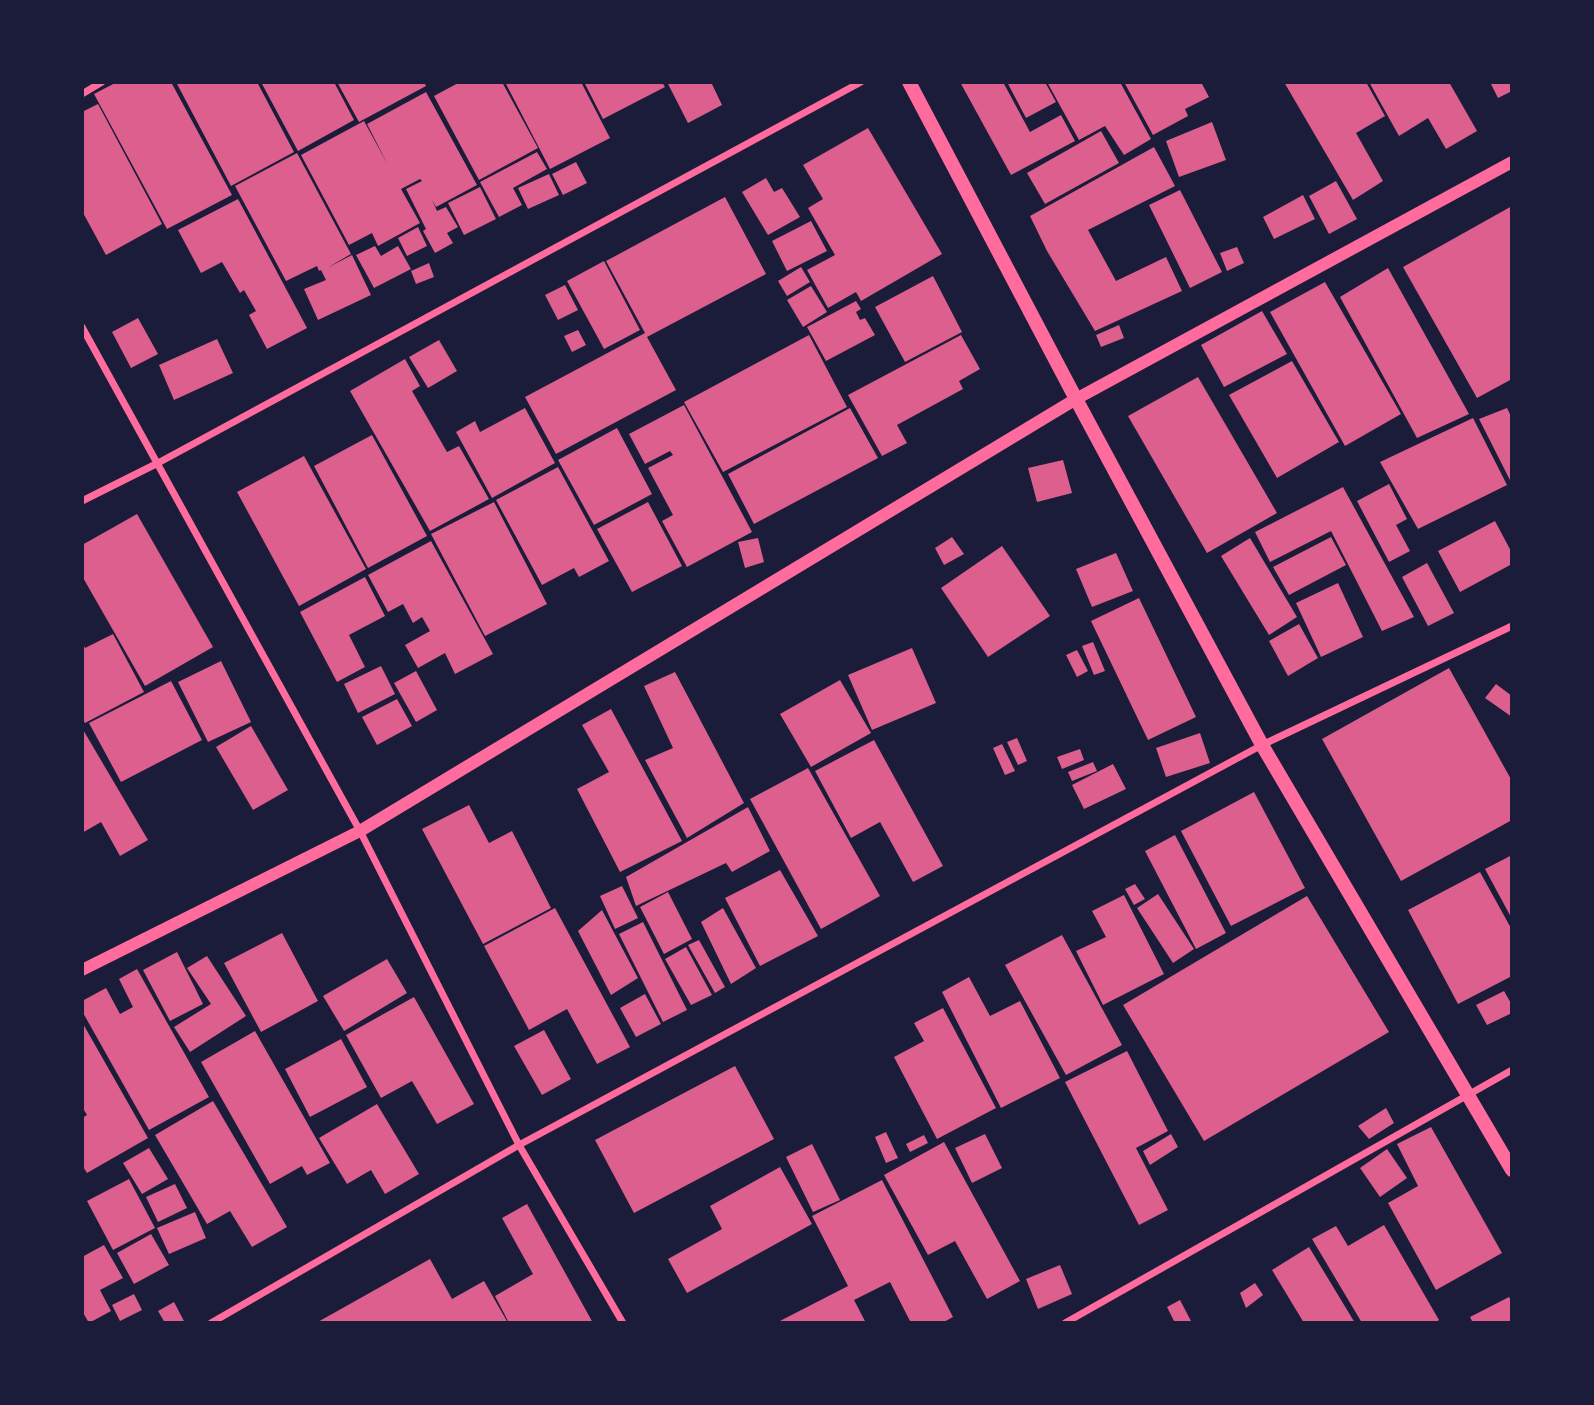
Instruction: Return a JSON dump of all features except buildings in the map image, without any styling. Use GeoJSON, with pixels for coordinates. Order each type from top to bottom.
{"type":"FeatureCollection","features":[{"type":"Feature","properties":{"kind":"main road"},"geometry":{"type":"LineString","coordinates":[[909,82],[1262,745],[1512,1170]]}},
{"type":"Feature","properties":{"kind":"street"},"geometry":{"type":"LineString","coordinates":[[82,94],[102,82]]}},
{"type":"Feature","properties":{"kind":"street"},"geometry":{"type":"LineString","coordinates":[[82,501],[158,463],[861,82]]}},
{"type":"Feature","properties":{"kind":"street"},"geometry":{"type":"LineString","coordinates":[[82,970],[360,831],[1076,399],[1512,162]]}},
{"type":"Feature","properties":{"kind":"street"},"geometry":{"type":"LineString","coordinates":[[82,327],[360,831],[519,1145],[623,1323]]}},
{"type":"Feature","properties":{"kind":"street"},"geometry":{"type":"LineString","coordinates":[[212,1323],[519,1145],[1262,745],[1512,626]]}},
{"type":"Feature","properties":{"kind":"street"},"geometry":{"type":"LineString","coordinates":[[1065,1323],[1512,1070]]}}]}
